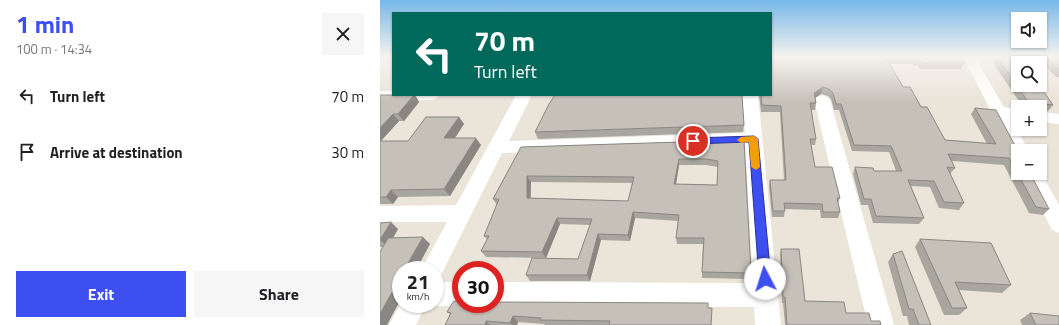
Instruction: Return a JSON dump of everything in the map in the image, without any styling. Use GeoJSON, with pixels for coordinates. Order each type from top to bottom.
{"type":"FeatureCollection","features":[{"type":"Feature","properties":{"kind":"street"},"geometry":{"type":"LineString","coordinates":[[977,72],[1016,144]]}},
{"type":"Feature","properties":{"kind":"street"},"geometry":{"type":"LineString","coordinates":[[380,96],[392,96]]}},
{"type":"Feature","properties":{"kind":"street"},"geometry":{"type":"LineString","coordinates":[[437,261],[523,96]]}},
{"type":"Feature","properties":{"kind":"street"},"geometry":{"type":"LineString","coordinates":[[750,96],[768,325]]}},
{"type":"Feature","properties":{"kind":"street"},"geometry":{"type":"LineString","coordinates":[[822,100],[881,325]]}},
{"type":"Feature","properties":{"kind":"street"},"geometry":{"type":"LineString","coordinates":[[999,112],[1011,113]]}},
{"type":"Feature","properties":{"kind":"street"},"geometry":{"type":"LineString","coordinates":[[1047,118],[1059,119]]}},
{"type":"Feature","properties":{"kind":"street"},"geometry":{"type":"LineString","coordinates":[[497,147],[754,139]]}},
{"type":"Feature","properties":{"kind":"street"},"geometry":{"type":"LineString","coordinates":[[1036,180],[1059,224]]}},
{"type":"Feature","properties":{"kind":"street"},"geometry":{"type":"LineString","coordinates":[[380,214],[462,213]]}},
{"type":"Feature","properties":{"kind":"street"},"geometry":{"type":"LineString","coordinates":[[504,294],[766,295]]}},
{"type":"Feature","properties":{"kind":"street"},"geometry":{"type":"LineString","coordinates":[[402,325],[409,313]]}},
{"type":"Feature","properties":{"kind":"building"},"geometry":{"type":"Polygon","coordinates":[[[772,72],[894,72],[903,87],[910,87],[921,107],[927,107],[945,140],[996,144],[975,108],[996,110],[1014,144],[1011,144],[1011,162],[1009,158],[948,154],[955,168],[947,167],[964,203],[944,202],[934,181],[908,180],[924,218],[876,216],[871,199],[864,199],[855,167],[873,168],[874,171],[902,171],[891,146],[854,145],[841,104],[836,104],[833,93],[829,89],[823,87],[814,93],[816,103],[810,103],[816,139],[810,139],[815,167],[832,167],[840,198],[837,198],[840,212],[823,212],[822,204],[784,203],[785,211],[773,211],[770,180],[786,180],[781,106],[762,105],[761,96],[772,96],[772,72]]]}},
{"type":"Feature","properties":{"kind":"building"},"geometry":{"type":"Polygon","coordinates":[[[1021,92],[1044,92],[1053,105],[1047,104],[1047,100],[1027,100],[1021,92]]]}},
{"type":"Feature","properties":{"kind":"building"},"geometry":{"type":"Polygon","coordinates":[[[380,95],[413,96],[398,114],[393,114],[380,128],[380,95]]]}},
{"type":"Feature","properties":{"kind":"building"},"geometry":{"type":"Polygon","coordinates":[[[554,96],[742,96],[744,125],[535,132],[554,96]]]}},
{"type":"Feature","properties":{"kind":"building"},"geometry":{"type":"Polygon","coordinates":[[[426,117],[459,117],[444,138],[476,138],[444,189],[391,190],[386,197],[380,197],[380,141],[408,141],[426,117]]]}},
{"type":"Feature","properties":{"kind":"building"},"geometry":{"type":"Polygon","coordinates":[[[744,140],[751,273],[702,272],[704,238],[676,238],[679,215],[633,212],[628,235],[598,234],[587,275],[526,275],[532,258],[578,259],[592,219],[557,218],[542,252],[481,251],[489,236],[484,236],[499,199],[493,199],[521,147],[744,140]],[[679,159],[674,184],[717,185],[718,161],[706,159],[679,159]],[[527,176],[527,198],[628,201],[634,177],[527,176]]]}},
{"type":"Feature","properties":{"kind":"building"},"geometry":{"type":"Polygon","coordinates":[[[1021,180],[1034,180],[1049,209],[1036,207],[1021,180]]]}},
{"type":"Feature","properties":{"kind":"building"},"geometry":{"type":"Polygon","coordinates":[[[391,222],[380,240],[380,223],[391,222]]]}},
{"type":"Feature","properties":{"kind":"building"},"geometry":{"type":"Polygon","coordinates":[[[423,237],[409,261],[392,261],[392,292],[380,314],[380,252],[388,238],[423,237]]]}},
{"type":"Feature","properties":{"kind":"building"},"geometry":{"type":"Polygon","coordinates":[[[920,239],[991,243],[1011,285],[955,282],[967,308],[952,308],[920,239]]]}},
{"type":"Feature","properties":{"kind":"building"},"geometry":{"type":"Polygon","coordinates":[[[781,249],[799,249],[805,301],[844,302],[846,313],[869,313],[871,321],[880,321],[881,325],[787,325],[785,297],[783,297],[781,249]]]}},
{"type":"Feature","properties":{"kind":"building"},"geometry":{"type":"Polygon","coordinates":[[[902,251],[931,325],[919,325],[913,309],[909,309],[893,254],[902,251]]]}},
{"type":"Feature","properties":{"kind":"building"},"geometry":{"type":"Polygon","coordinates":[[[504,302],[708,303],[708,308],[712,308],[711,325],[609,325],[610,321],[540,320],[541,318],[513,316],[510,323],[486,321],[485,325],[445,325],[451,313],[447,312],[452,304],[452,313],[504,313],[504,302]]]}},
{"type":"Feature","properties":{"kind":"building"},"geometry":{"type":"Polygon","coordinates":[[[1030,313],[1059,316],[1059,325],[1036,325],[1030,313]]]}},
{"type":"Feature","properties":{"kind":"slow traffic"},"geometry":{"type":"LineString","coordinates":[[741,140],[754,139],[756,167]]}},
{"type":"Feature","properties":{"kind":"route"},"geometry":{"type":"LineString","coordinates":[[693,141],[754,139],[765,279]]}}]}
